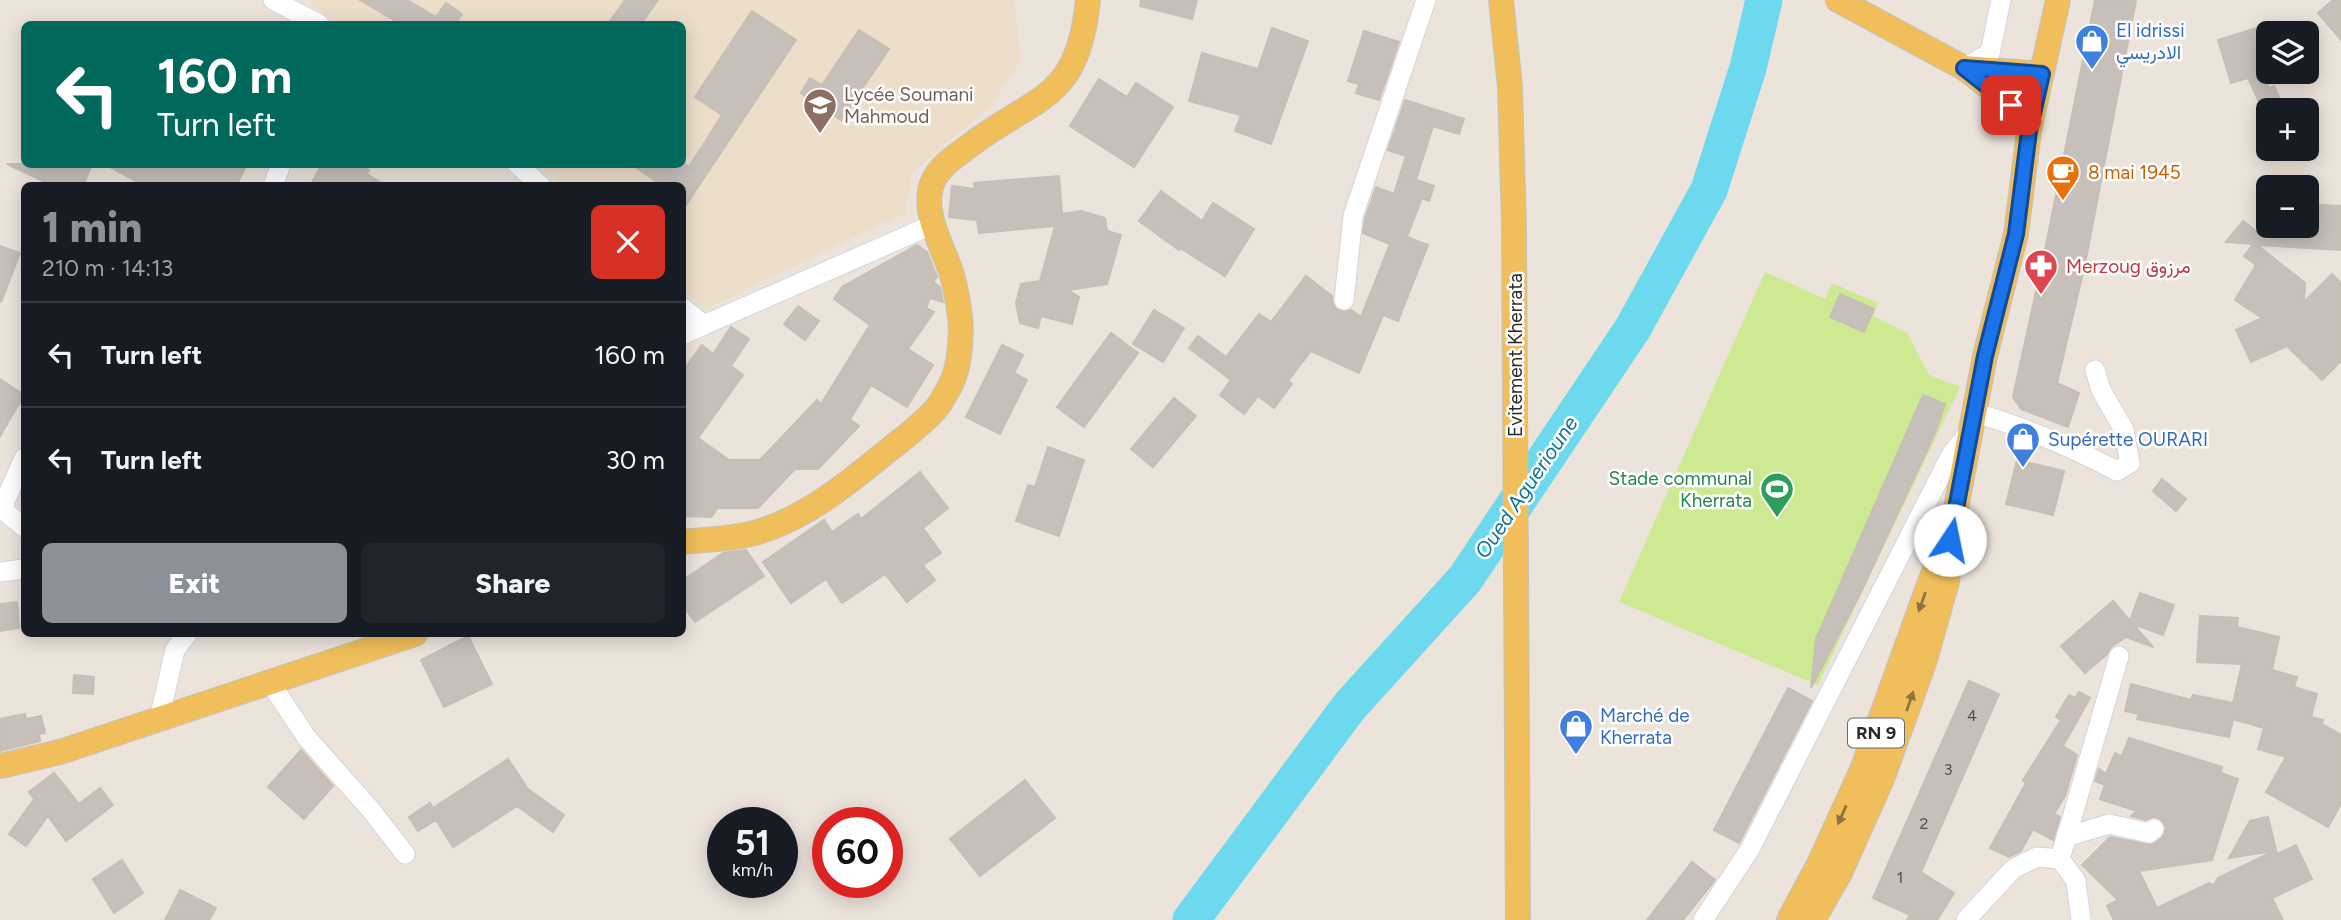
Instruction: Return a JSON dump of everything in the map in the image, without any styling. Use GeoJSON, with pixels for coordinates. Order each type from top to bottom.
{"type":"FeatureCollection","features":[{"type":"Feature","properties":{"kind":"main road"},"geometry":{"type":"LineString","coordinates":[[686,541],[761,531],[803,512],[855,477],[935,410],[953,381],[959,352],[960,320],[953,277],[929,202],[933,181],[942,167],[1058,86],[1071,69],[1080,48],[1088,0]]}},
{"type":"Feature","properties":{"kind":"main road","name":"Evitement Kherrata"},"geometry":{"type":"LineString","coordinates":[[1501,0],[1510,87],[1514,227],[1518,920]]}},
{"type":"Feature","properties":{"kind":"main road"},"geometry":{"type":"LineString","coordinates":[[1838,0],[1964,68],[2011,105],[2032,117]]}},
{"type":"Feature","properties":{"kind":"main road","name":"RN 9"},"geometry":{"type":"LineString","coordinates":[[1813,920],[1840,873],[1861,828],[1924,663],[1947,582],[1950,540],[1985,356],[2016,234],[2032,117],[2058,0]]}},
{"type":"Feature","properties":{"kind":"main road"},"geometry":{"type":"LineString","coordinates":[[1964,68],[2042,74]]}},
{"type":"Feature","properties":{"kind":"main road","name":"RN 9"},"geometry":{"type":"LineString","coordinates":[[1789,920],[1819,864],[1862,770],[1931,579],[1950,540]]}},
{"type":"Feature","properties":{"kind":"main road"},"geometry":{"type":"LineString","coordinates":[[0,766],[60,752],[406,637]]}},
{"type":"Feature","properties":{"kind":"street"},"geometry":{"type":"LineString","coordinates":[[273,0],[312,21]]}},
{"type":"Feature","properties":{"kind":"street"},"geometry":{"type":"LineString","coordinates":[[1344,300],[1353,216],[1426,0]]}},
{"type":"Feature","properties":{"kind":"street"},"geometry":{"type":"LineString","coordinates":[[1964,68],[1990,54],[2001,0]]}},
{"type":"Feature","properties":{"kind":"street"},"geometry":{"type":"LineString","coordinates":[[521,168],[537,182]]}},
{"type":"Feature","properties":{"kind":"street"},"geometry":{"type":"LineString","coordinates":[[686,333],[934,224]]}},
{"type":"Feature","properties":{"kind":"street"},"geometry":{"type":"LineString","coordinates":[[686,310],[704,325]]}},
{"type":"Feature","properties":{"kind":"street"},"geometry":{"type":"LineString","coordinates":[[1703,920],[1750,849],[1951,455],[1973,421],[2016,424],[2117,471],[2130,463],[2124,430],[2101,390],[2095,370]]}},
{"type":"Feature","properties":{"kind":"street"},"geometry":{"type":"LineString","coordinates":[[21,465],[5,501],[4,511],[21,525]]}},
{"type":"Feature","properties":{"kind":"street"},"geometry":{"type":"LineString","coordinates":[[0,572],[21,569]]}},
{"type":"Feature","properties":{"kind":"street"},"geometry":{"type":"LineString","coordinates":[[159,719],[174,650],[185,637]]}},
{"type":"Feature","properties":{"kind":"street"},"geometry":{"type":"LineString","coordinates":[[2060,859],[2119,656]]}},
{"type":"Feature","properties":{"kind":"street"},"geometry":{"type":"LineString","coordinates":[[269,681],[307,738],[371,810],[405,854]]}},
{"type":"Feature","properties":{"kind":"street"},"geometry":{"type":"LineString","coordinates":[[2066,837],[2109,824],[2149,833],[2154,829]]}},
{"type":"Feature","properties":{"kind":"street"},"geometry":{"type":"LineString","coordinates":[[1966,920],[2013,869],[2037,857],[2060,859],[2076,881],[2081,920]]}},
{"type":"Feature","properties":{"kind":"shaded area","name":"Lycée Soumani Mahmoud"},"geometry":{"type":"Polygon","coordinates":[[[311,0],[1014,0],[1021,60],[992,105],[912,173],[905,213],[704,310],[686,294],[686,182],[557,182],[541,168],[686,168],[686,21],[335,21],[309,4],[311,0]]]}},
{"type":"Feature","properties":{"kind":"green space","name":"Stade communal Kherrata"},"geometry":{"type":"Polygon","coordinates":[[[1765,272],[1825,299],[1832,283],[1878,303],[1873,316],[1907,333],[1929,375],[1960,387],[1818,685],[1619,602],[1765,272]]]}},
{"type":"Feature","properties":{"kind":"building"},"geometry":{"type":"Polygon","coordinates":[[[360,0],[407,0],[436,17],[446,3],[462,14],[457,21],[396,21],[360,0]]]}},
{"type":"Feature","properties":{"kind":"building"},"geometry":{"type":"Polygon","coordinates":[[[625,0],[658,0],[643,21],[610,21],[625,0]]]}},
{"type":"Feature","properties":{"kind":"building"},"geometry":{"type":"Polygon","coordinates":[[[1141,0],[1197,0],[1192,19],[1140,6],[1141,0]]]}},
{"type":"Feature","properties":{"kind":"building"},"geometry":{"type":"Polygon","coordinates":[[[2095,0],[2136,0],[2085,264],[2057,383],[2079,393],[2068,427],[2021,409],[2013,397],[2095,0]]]}},
{"type":"Feature","properties":{"kind":"building"},"geometry":{"type":"Polygon","coordinates":[[[2333,0],[2341,0],[2341,40],[2318,13],[2333,0]]]}},
{"type":"Feature","properties":{"kind":"building"},"geometry":{"type":"Polygon","coordinates":[[[752,11],[796,40],[686,205],[686,182],[657,182],[637,168],[686,168],[686,165],[689,167],[722,115],[695,97],[752,11]]]}},
{"type":"Feature","properties":{"kind":"building"},"geometry":{"type":"Polygon","coordinates":[[[1272,28],[1308,41],[1271,144],[1235,131],[1241,115],[1189,101],[1202,53],[1258,69],[1272,28]]]}},
{"type":"Feature","properties":{"kind":"building"},"geometry":{"type":"Polygon","coordinates":[[[2256,28],[2256,84],[2268,84],[2268,89],[2274,86],[2279,98],[2257,98],[2248,78],[2231,83],[2218,40],[2256,28]]]}},
{"type":"Feature","properties":{"kind":"building"},"geometry":{"type":"Polygon","coordinates":[[[859,30],[889,49],[841,120],[801,93],[810,78],[822,85],[859,30]]]}},
{"type":"Feature","properties":{"kind":"building"},"geometry":{"type":"Polygon","coordinates":[[[1364,31],[1399,42],[1379,100],[1356,93],[1359,84],[1348,81],[1364,31]]]}},
{"type":"Feature","properties":{"kind":"building"},"geometry":{"type":"Polygon","coordinates":[[[1099,79],[1127,97],[1136,83],[1173,107],[1134,167],[1070,126],[1099,79]]]}},
{"type":"Feature","properties":{"kind":"building"},"geometry":{"type":"Polygon","coordinates":[[[1405,100],[1464,119],[1459,134],[1433,126],[1416,180],[1434,186],[1429,201],[1422,198],[1407,237],[1428,245],[1398,321],[1383,315],[1359,373],[1311,351],[1288,381],[1292,384],[1274,408],[1258,396],[1244,414],[1220,395],[1231,380],[1189,348],[1198,336],[1226,357],[1259,314],[1271,322],[1306,276],[1332,296],[1336,309],[1343,312],[1351,310],[1361,317],[1390,244],[1363,233],[1365,219],[1376,187],[1394,194],[1406,156],[1388,150],[1405,100]]]}},
{"type":"Feature","properties":{"kind":"building"},"geometry":{"type":"Polygon","coordinates":[[[7,164],[21,164],[21,168],[90,168],[85,182],[45,182],[7,164]]]}},
{"type":"Feature","properties":{"kind":"building"},"geometry":{"type":"Polygon","coordinates":[[[112,168],[245,168],[238,182],[138,182],[112,168]]]}},
{"type":"Feature","properties":{"kind":"building"},"geometry":{"type":"Polygon","coordinates":[[[320,168],[366,168],[369,170],[367,174],[380,182],[312,182],[320,168]]]}},
{"type":"Feature","properties":{"kind":"building"},"geometry":{"type":"Polygon","coordinates":[[[1059,176],[1062,214],[1081,211],[1105,218],[1107,231],[1121,235],[1107,284],[1068,290],[1079,297],[1072,324],[1041,316],[1038,328],[1020,323],[1016,303],[1021,284],[1040,281],[1055,226],[979,233],[977,220],[949,217],[952,186],[975,189],[974,183],[1059,176]]]}},
{"type":"Feature","properties":{"kind":"building"},"geometry":{"type":"Polygon","coordinates":[[[1161,191],[1202,221],[1213,203],[1254,229],[1225,276],[1180,248],[1179,250],[1139,221],[1161,191]]]}},
{"type":"Feature","properties":{"kind":"building"},"geometry":{"type":"Polygon","coordinates":[[[2341,206],[2341,250],[2257,245],[2305,283],[2304,302],[2332,274],[2341,283],[2341,361],[2322,380],[2287,346],[2251,362],[2236,330],[2262,318],[2235,300],[2256,265],[2244,256],[2253,244],[2226,242],[2243,221],[2256,232],[2256,238],[2264,238],[2269,242],[2269,238],[2319,238],[2320,207],[2341,206]]]}},
{"type":"Feature","properties":{"kind":"building"},"geometry":{"type":"Polygon","coordinates":[[[917,245],[927,252],[937,277],[933,282],[940,287],[943,302],[930,298],[926,308],[934,312],[908,349],[933,365],[907,407],[871,385],[850,419],[859,426],[818,469],[795,469],[758,508],[718,508],[711,517],[686,516],[686,367],[702,345],[713,354],[731,327],[749,339],[731,366],[743,375],[698,438],[729,460],[760,460],[817,400],[821,404],[870,325],[834,299],[842,287],[917,245]]]}},
{"type":"Feature","properties":{"kind":"building"},"geometry":{"type":"Polygon","coordinates":[[[0,246],[20,253],[1,302],[0,302],[0,246]]]}},
{"type":"Feature","properties":{"kind":"building"},"geometry":{"type":"Polygon","coordinates":[[[1840,294],[1874,309],[1864,332],[1830,317],[1840,294]]]}},
{"type":"Feature","properties":{"kind":"building"},"geometry":{"type":"Polygon","coordinates":[[[798,306],[819,321],[805,340],[784,324],[798,306]]]}},
{"type":"Feature","properties":{"kind":"building"},"geometry":{"type":"Polygon","coordinates":[[[1154,310],[1184,328],[1163,362],[1133,344],[1154,310]]]}},
{"type":"Feature","properties":{"kind":"building"},"geometry":{"type":"Polygon","coordinates":[[[1111,333],[1138,353],[1084,427],[1057,407],[1111,333]]]}},
{"type":"Feature","properties":{"kind":"building"},"geometry":{"type":"Polygon","coordinates":[[[1002,345],[1023,355],[1014,373],[1027,380],[1000,434],[966,417],[1002,345]]]}},
{"type":"Feature","properties":{"kind":"building"},"geometry":{"type":"Polygon","coordinates":[[[0,379],[21,393],[21,400],[0,436],[0,379]]]}},
{"type":"Feature","properties":{"kind":"building"},"geometry":{"type":"Polygon","coordinates":[[[1923,395],[1945,404],[1936,431],[1861,592],[1811,688],[1816,639],[1923,395]]]}},
{"type":"Feature","properties":{"kind":"building"},"geometry":{"type":"Polygon","coordinates":[[[1174,398],[1196,416],[1153,467],[1131,449],[1174,398]]]}},
{"type":"Feature","properties":{"kind":"building"},"geometry":{"type":"Polygon","coordinates":[[[1048,447],[1084,460],[1059,536],[1016,521],[1028,485],[1035,487],[1048,447]]]}},
{"type":"Feature","properties":{"kind":"building"},"geometry":{"type":"Polygon","coordinates":[[[2017,460],[2064,471],[2053,515],[2006,504],[2017,460]]]}},
{"type":"Feature","properties":{"kind":"building"},"geometry":{"type":"Polygon","coordinates":[[[920,472],[948,508],[923,528],[941,553],[923,565],[935,580],[907,602],[885,574],[842,603],[826,579],[791,603],[763,562],[824,520],[832,532],[858,514],[861,519],[920,472]]]}},
{"type":"Feature","properties":{"kind":"building"},"geometry":{"type":"Polygon","coordinates":[[[2162,479],[2186,499],[2176,511],[2153,491],[2162,479]]]}},
{"type":"Feature","properties":{"kind":"building"},"geometry":{"type":"Polygon","coordinates":[[[746,550],[764,576],[695,622],[686,610],[686,578],[723,553],[746,550]]]}},
{"type":"Feature","properties":{"kind":"building"},"geometry":{"type":"Polygon","coordinates":[[[2140,593],[2174,605],[2163,635],[2133,624],[2153,647],[2126,637],[2111,647],[2107,654],[2085,673],[2061,646],[2113,601],[2130,621],[2140,593]]]}},
{"type":"Feature","properties":{"kind":"building"},"geometry":{"type":"Polygon","coordinates":[[[17,602],[19,628],[0,631],[0,604],[17,602]]]}},
{"type":"Feature","properties":{"kind":"building"},"geometry":{"type":"Polygon","coordinates":[[[2200,616],[2238,618],[2237,627],[2279,637],[2272,670],[2297,677],[2294,687],[2317,694],[2311,717],[2323,720],[2322,724],[2341,735],[2341,804],[2328,827],[2266,792],[2286,757],[2258,749],[2264,728],[2233,719],[2229,737],[2137,719],[2139,714],[2125,711],[2131,684],[2191,700],[2193,695],[2233,703],[2242,664],[2197,662],[2200,616]]]}},
{"type":"Feature","properties":{"kind":"building"},"geometry":{"type":"Polygon","coordinates":[[[468,637],[492,684],[444,707],[421,660],[468,637]]]}},
{"type":"Feature","properties":{"kind":"building"},"geometry":{"type":"Polygon","coordinates":[[[74,675],[94,677],[93,694],[73,693],[74,675]]]}},
{"type":"Feature","properties":{"kind":"building"},"geometry":{"type":"Polygon","coordinates":[[[1969,681],[1999,694],[1921,872],[1954,893],[1937,920],[1907,920],[1910,915],[1873,898],[1969,681]]]}},
{"type":"Feature","properties":{"kind":"building"},"geometry":{"type":"Polygon","coordinates":[[[1788,688],[1812,701],[1739,843],[1714,830],[1788,688]]]}},
{"type":"Feature","properties":{"kind":"building"},"geometry":{"type":"Polygon","coordinates":[[[2079,692],[2090,698],[2063,746],[2077,755],[2065,796],[2054,814],[2060,817],[2053,840],[2033,829],[2021,851],[2009,857],[1990,848],[2026,783],[2023,780],[2061,720],[2056,717],[2069,695],[2075,698],[2079,692]]]}},
{"type":"Feature","properties":{"kind":"building"},"geometry":{"type":"Polygon","coordinates":[[[25,714],[26,719],[41,716],[45,733],[39,734],[40,741],[0,751],[0,719],[25,714]]]}},
{"type":"Feature","properties":{"kind":"building"},"geometry":{"type":"Polygon","coordinates":[[[2129,738],[2222,767],[2221,773],[2238,779],[2212,860],[2139,871],[2157,908],[2209,883],[2214,885],[2218,878],[2274,851],[2229,858],[2250,821],[2268,817],[2277,854],[2296,845],[2312,879],[2272,898],[2283,920],[2114,920],[2107,906],[2118,900],[2082,865],[2110,837],[2151,845],[2162,838],[2166,828],[2159,818],[2146,820],[2131,816],[2137,811],[2100,799],[2105,785],[2095,781],[2099,769],[2106,774],[2115,753],[2122,756],[2129,738]]]}},
{"type":"Feature","properties":{"kind":"building"},"geometry":{"type":"Polygon","coordinates":[[[301,750],[333,786],[304,819],[268,787],[301,750]]]}},
{"type":"Feature","properties":{"kind":"building"},"geometry":{"type":"Polygon","coordinates":[[[508,759],[528,789],[564,815],[553,832],[517,806],[453,847],[436,820],[418,831],[409,817],[430,803],[433,808],[508,759]]]}},
{"type":"Feature","properties":{"kind":"building"},"geometry":{"type":"Polygon","coordinates":[[[54,773],[79,804],[100,788],[113,805],[66,841],[48,816],[26,846],[9,834],[34,799],[29,792],[54,773]]]}},
{"type":"Feature","properties":{"kind":"building"},"geometry":{"type":"Polygon","coordinates":[[[1025,780],[1055,818],[980,876],[950,839],[1025,780]]]}},
{"type":"Feature","properties":{"kind":"building"},"geometry":{"type":"Polygon","coordinates":[[[122,860],[143,893],[114,913],[93,879],[122,860]]]}},
{"type":"Feature","properties":{"kind":"building"},"geometry":{"type":"Polygon","coordinates":[[[1692,862],[1715,880],[1683,920],[1647,920],[1692,862]]]}},
{"type":"Feature","properties":{"kind":"building"},"geometry":{"type":"Polygon","coordinates":[[[180,890],[216,908],[209,920],[165,920],[180,890]]]}},
{"type":"Feature","properties":{"kind":"waterway","name":"Oued Aguerioune"},"geometry":{"type":"LineString","coordinates":[[1191,920],[1349,707],[1465,579],[1633,328],[1709,190],[1748,68],[1764,0]]}},
{"type":"Feature","properties":{"kind":"place","name":"El idrissi الادريسي"},"geometry":{"type":"Point","coordinates":[2092,71]}},
{"type":"Feature","properties":{"kind":"place","name":"Lycée Soumani Mahmoud"},"geometry":{"type":"Point","coordinates":[820,135]}},
{"type":"Feature","properties":{"kind":"place","name":"8 mai 1945"},"geometry":{"type":"Point","coordinates":[2063,202]}},
{"type":"Feature","properties":{"kind":"place","name":"Merzoug مرزوق"},"geometry":{"type":"Point","coordinates":[2041,296]}},
{"type":"Feature","properties":{"kind":"place","name":"Supérette OURARI"},"geometry":{"type":"Point","coordinates":[2023,469]}},
{"type":"Feature","properties":{"kind":"place","name":"Stade communal Kherrata"},"geometry":{"type":"Point","coordinates":[1777,519]}},
{"type":"Feature","properties":{"kind":"place","name":"Marché de Kherrata"},"geometry":{"type":"Point","coordinates":[1576,756]}},
{"type":"Feature","properties":{"kind":"route"},"geometry":{"type":"LineString","coordinates":[[1950,540],[1985,356],[2016,234],[2029,131],[2042,74],[1964,68],[2011,105]]}}]}
